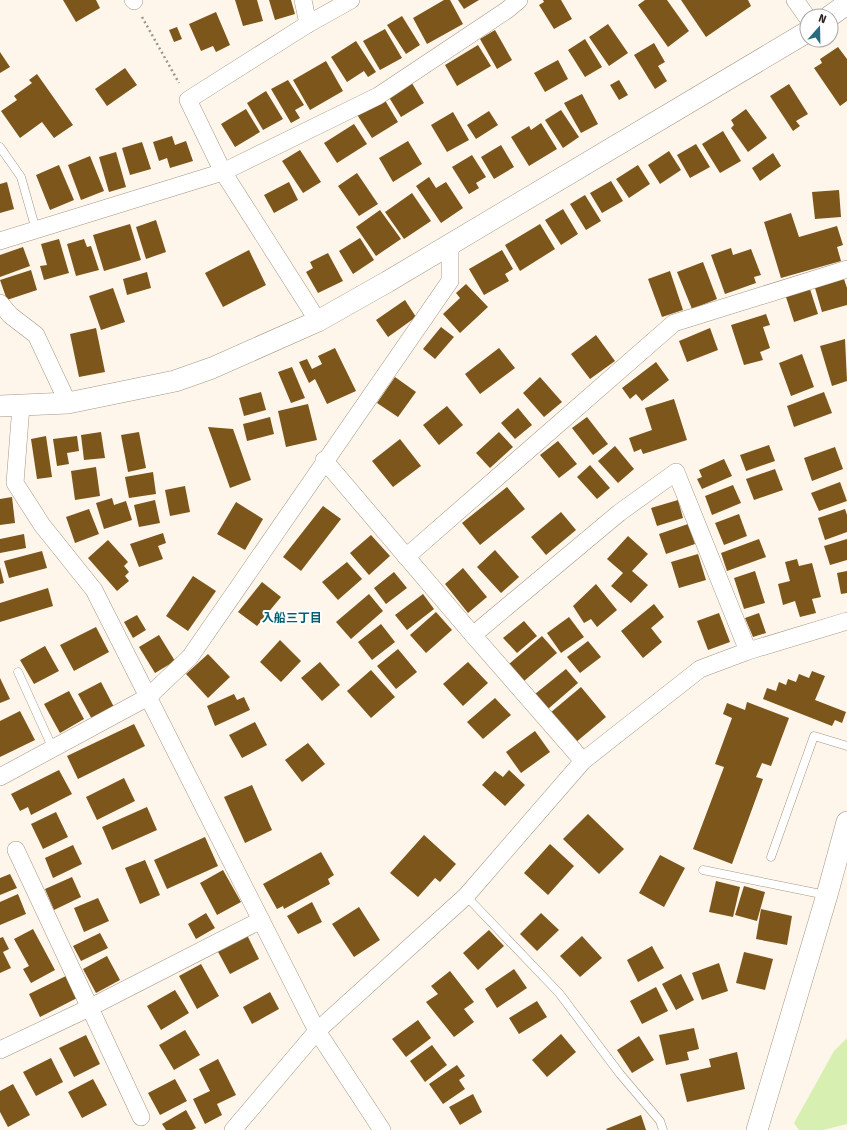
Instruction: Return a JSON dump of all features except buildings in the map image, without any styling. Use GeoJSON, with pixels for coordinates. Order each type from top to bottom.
{"type":"FeatureCollection","features":[{"type":"Feature","properties":{"kind":"street"},"geometry":{"type":"LineString","coordinates":[[303,0],[308,24]]}},
{"type":"Feature","properties":{"kind":"street"},"geometry":{"type":"LineString","coordinates":[[318,321],[224,172],[188,100],[308,24],[351,0]]}},
{"type":"Feature","properties":{"kind":"street"},"geometry":{"type":"LineString","coordinates":[[0,241],[224,172],[378,96],[507,10],[519,0]]}},
{"type":"Feature","properties":{"kind":"street"},"geometry":{"type":"LineString","coordinates":[[0,406],[68,403],[175,381],[212,368],[318,321],[799,37]]}},
{"type":"Feature","properties":{"kind":"street"},"geometry":{"type":"LineString","coordinates":[[0,777],[148,698],[190,657],[324,460],[450,281],[450,244]]}},
{"type":"Feature","properties":{"kind":"street"},"geometry":{"type":"LineString","coordinates":[[406,557],[674,323],[847,269]]}},
{"type":"Feature","properties":{"kind":"street"},"geometry":{"type":"LineString","coordinates":[[4,311],[36,335],[68,403]]}},
{"type":"Feature","properties":{"kind":"street"},"geometry":{"type":"LineString","coordinates":[[20,406],[7,482],[94,590],[317,1031],[382,1130]]}},
{"type":"Feature","properties":{"kind":"street"},"geometry":{"type":"LineString","coordinates":[[324,460],[473,635],[584,761]]}},
{"type":"Feature","properties":{"kind":"street"},"geometry":{"type":"LineString","coordinates":[[473,635],[619,513],[676,472],[748,650]]}},
{"type":"Feature","properties":{"kind":"street"},"geometry":{"type":"LineString","coordinates":[[233,1130],[317,1031],[466,896],[584,761],[700,669],[748,650],[847,621]]}},
{"type":"Feature","properties":{"kind":"street"},"geometry":{"type":"LineString","coordinates":[[757,1130],[827,895],[847,822]]}},
{"type":"Feature","properties":{"kind":"street"},"geometry":{"type":"LineString","coordinates":[[16,850],[141,1117]]}},
{"type":"Feature","properties":{"kind":"street"},"geometry":{"type":"LineString","coordinates":[[0,1050],[89,1008],[261,920]]}},
{"type":"Feature","properties":{"kind":"lane"},"geometry":{"type":"LineString","coordinates":[[0,147],[21,177],[36,230]]}},
{"type":"Feature","properties":{"kind":"lane"},"geometry":{"type":"LineString","coordinates":[[18,672],[53,749]]}},
{"type":"Feature","properties":{"kind":"lane"},"geometry":{"type":"LineString","coordinates":[[771,857],[814,736],[847,746]]}},
{"type":"Feature","properties":{"kind":"lane"},"geometry":{"type":"LineString","coordinates":[[703,870],[827,895]]}},
{"type":"Feature","properties":{"kind":"lane"},"geometry":{"type":"LineString","coordinates":[[466,896],[559,993],[620,1074],[660,1121],[663,1130]]}},
{"type":"Feature","properties":{"kind":"path"},"geometry":{"type":"LineString","coordinates":[[133,1],[188,100]]}},
{"type":"Feature","properties":{"kind":"green space"},"geometry":{"type":"Polygon","coordinates":[[[847,1038],[847,1124],[823,1130],[799,1130],[794,1123],[834,1051],[847,1038]]]}},
{"type":"Feature","properties":{"kind":"district","name":"入船三丁目"},"geometry":{"type":"Point","coordinates":[292,618]}}]}
